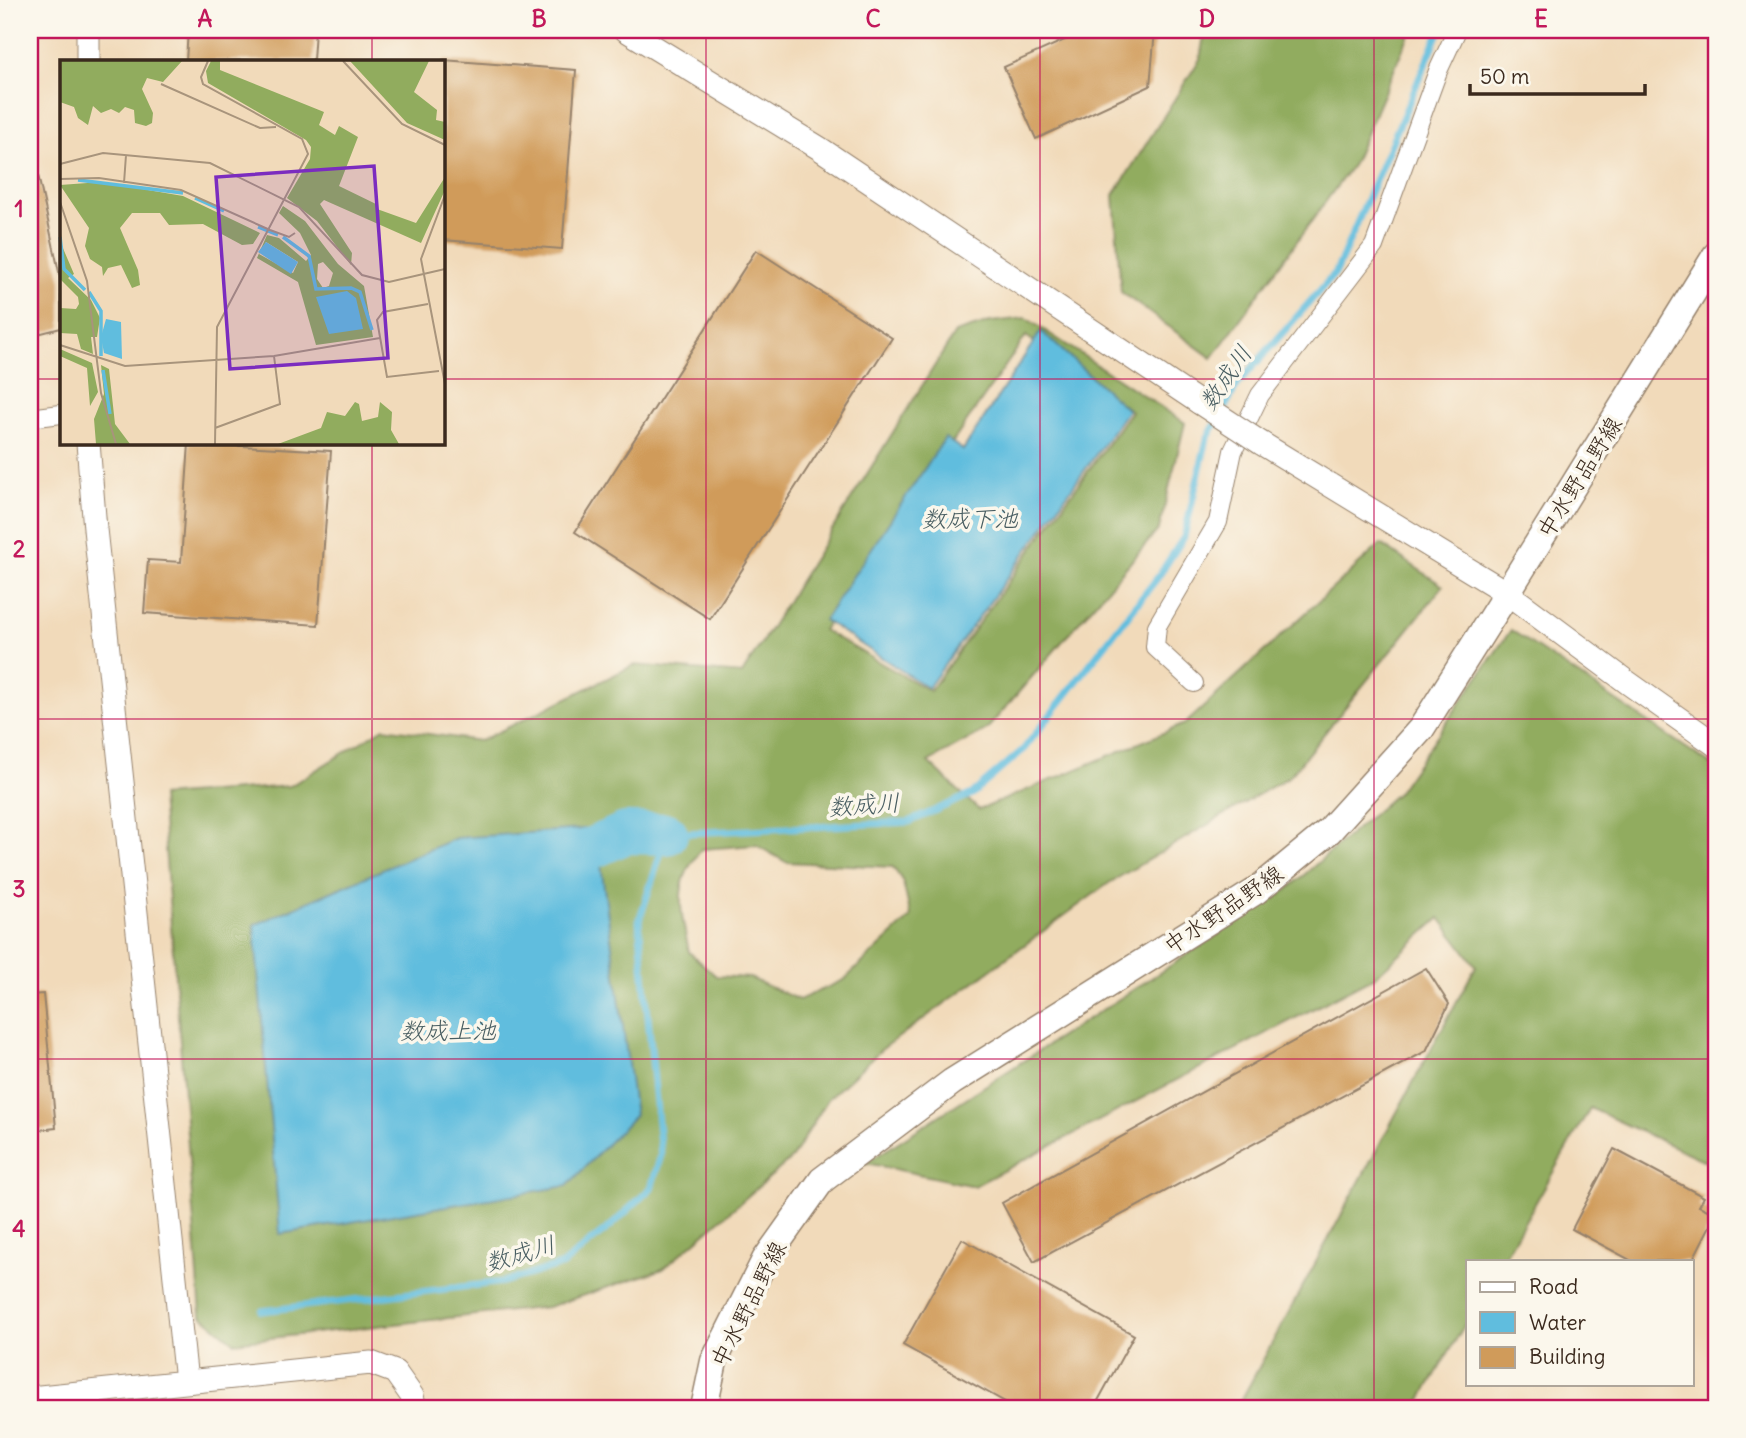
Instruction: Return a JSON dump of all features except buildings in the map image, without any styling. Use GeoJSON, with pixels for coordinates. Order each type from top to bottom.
{"type":"FeatureCollection","features":[{"type":"Feature","properties":{"kind":"main road","name":"中水野品野線"},"geometry":{"type":"LineString","coordinates":[[704,1408],[714,1362],[765,1260],[822,1180],[952,1082],[1256,891],[1329,831],[1420,729],[1716,255]]}},
{"type":"Feature","properties":{"kind":"street"},"geometry":{"type":"LineString","coordinates":[[88,30],[88,60]]}},
{"type":"Feature","properties":{"kind":"street"},"geometry":{"type":"LineString","coordinates":[[625,30],[820,148],[1261,443],[1507,593],[1716,745]]}},
{"type":"Feature","properties":{"kind":"street"},"geometry":{"type":"LineString","coordinates":[[1194,683],[1155,647],[1157,626],[1218,522],[1233,451],[1260,395],[1374,246],[1428,97],[1457,30]]}},
{"type":"Feature","properties":{"kind":"street"},"geometry":{"type":"LineString","coordinates":[[30,418],[60,414]]}},
{"type":"Feature","properties":{"kind":"street"},"geometry":{"type":"LineString","coordinates":[[88,444],[186,1381]]}},
{"type":"Feature","properties":{"kind":"street"},"geometry":{"type":"LineString","coordinates":[[30,1398],[372,1363],[394,1372],[412,1396],[415,1408]]}},
{"type":"Feature","properties":{"kind":"green space"},"geometry":{"type":"Polygon","coordinates":[[[1205,30],[1411,30],[1353,164],[1212,358],[1121,292],[1114,195],[1200,59],[1205,30]]]}},
{"type":"Feature","properties":{"kind":"green space"},"geometry":{"type":"Polygon","coordinates":[[[1026,318],[1185,423],[1159,529],[987,729],[928,762],[979,810],[1185,724],[1381,544],[1443,586],[1290,776],[1109,883],[881,1050],[828,1099],[792,1158],[663,1269],[548,1307],[234,1342],[201,1315],[161,796],[290,786],[384,728],[480,741],[634,665],[742,674],[955,333],[990,322],[1026,318]],[[1026,336],[823,630],[930,691],[1131,411],[1026,336]],[[756,845],[702,849],[692,862],[682,886],[681,911],[689,952],[716,976],[750,978],[799,1000],[844,980],[911,917],[903,882],[893,867],[786,862],[756,845]]]}},
{"type":"Feature","properties":{"kind":"green space"},"geometry":{"type":"Polygon","coordinates":[[[1511,630],[1716,768],[1716,1166],[1590,1108],[1503,1260],[1466,1260],[1466,1322],[1416,1408],[1237,1408],[1476,966],[1440,918],[1374,977],[974,1186],[866,1163],[1287,890],[1397,793],[1511,630]]]}},
{"type":"Feature","properties":{"kind":"water","name":"数成下池"},"geometry":{"type":"Polygon","coordinates":[[[1041,331],[1128,410],[928,688],[824,620],[945,438],[963,450],[1041,331]]]}},
{"type":"Feature","properties":{"kind":"water","name":"数成上池"},"geometry":{"type":"Polygon","coordinates":[[[596,828],[635,1115],[567,1186],[280,1234],[254,925],[456,838],[596,828]]]}},
{"type":"Feature","properties":{"kind":"waterway","name":"数成川"},"geometry":{"type":"LineString","coordinates":[[262,1311],[503,1282],[562,1265],[612,1225],[651,1188],[661,1155],[639,921],[667,834],[909,822],[972,794],[1023,750],[1158,577],[1184,537],[1207,439],[1238,384],[1336,272],[1440,30]]}},
{"type":"Feature","properties":{"kind":"waterway"},"geometry":{"type":"LineString","coordinates":[[556,864],[626,833],[667,834]]}}]}
